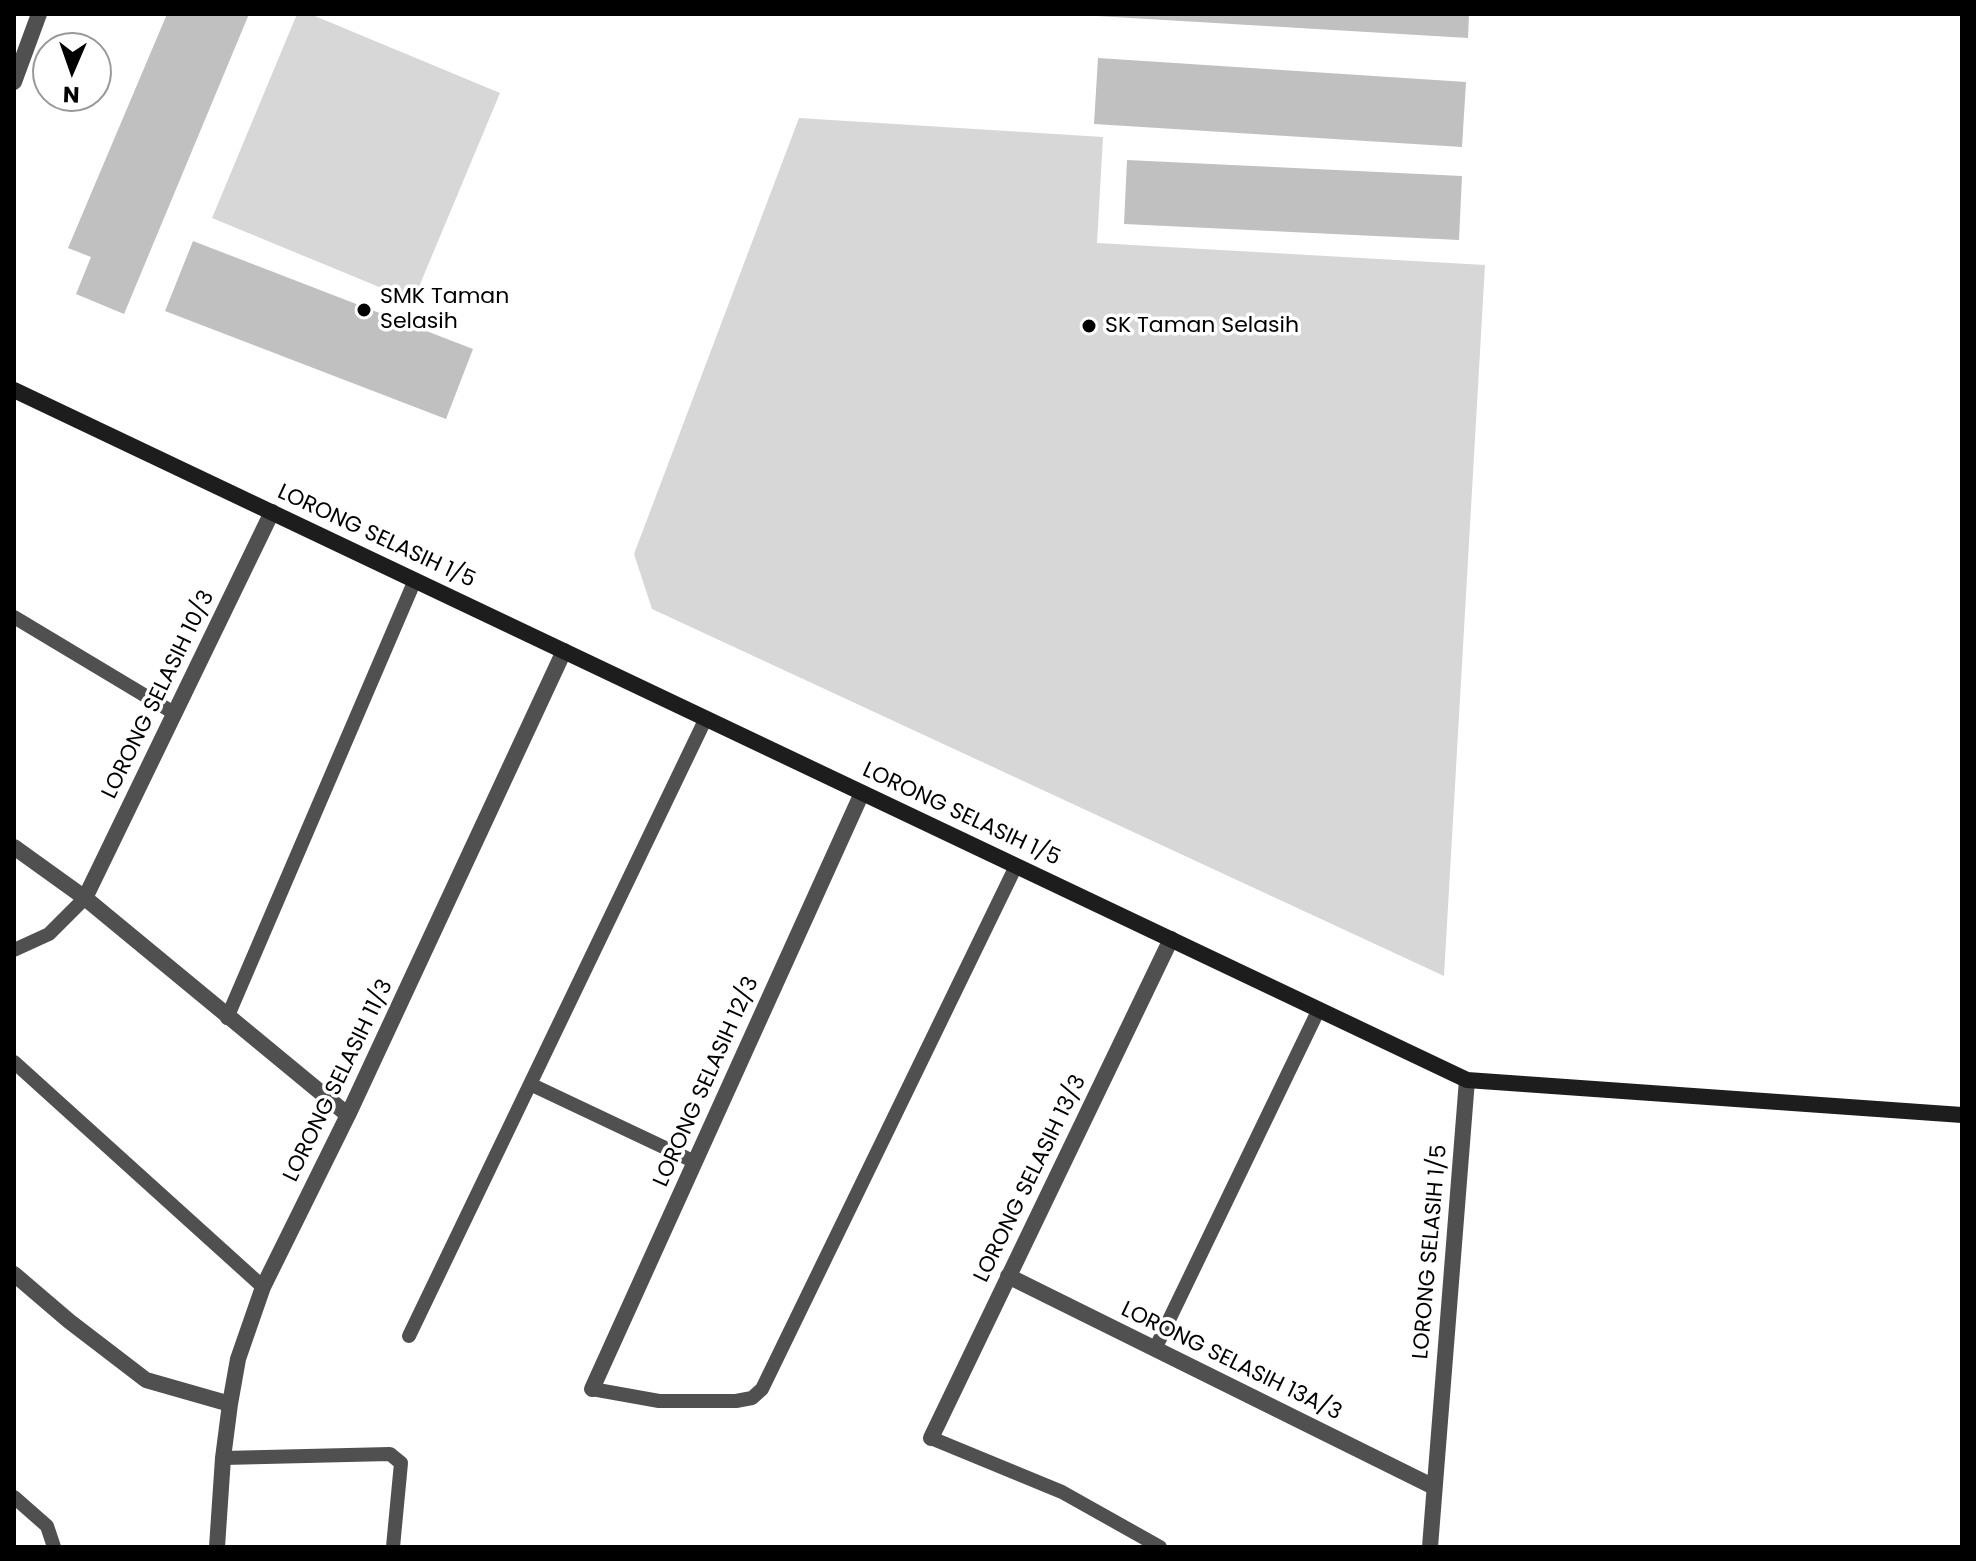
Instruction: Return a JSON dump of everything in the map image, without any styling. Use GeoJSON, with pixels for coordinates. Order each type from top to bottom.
{"type":"FeatureCollection","features":[{"type":"Feature","properties":{"kind":"street"},"geometry":{"type":"LineString","coordinates":[[14,82],[35,15]]}},
{"type":"Feature","properties":{"kind":"street","name":"LORONG SELASIH 1/5"},"geometry":{"type":"LineString","coordinates":[[14,390],[1467,1080],[1430,1547]]}},
{"type":"Feature","properties":{"kind":"street","name":"LORONG SELASIH 10/3"},"geometry":{"type":"LineString","coordinates":[[85,898],[272,512]]}},
{"type":"Feature","properties":{"kind":"street","name":"LORONG SELASIH 11/3"},"geometry":{"type":"LineString","coordinates":[[217,1547],[230,1404],[238,1359],[263,1287],[348,1115],[564,651]]}},
{"type":"Feature","properties":{"kind":"street","name":"LORONG SELASIH 12/3"},"geometry":{"type":"LineString","coordinates":[[592,1389],[862,793]]}},
{"type":"Feature","properties":{"kind":"street"},"geometry":{"type":"LineString","coordinates":[[14,847],[85,898],[348,1115]]}},
{"type":"Feature","properties":{"kind":"street","name":"LORONG SELASIH 13/3"},"geometry":{"type":"LineString","coordinates":[[931,1438],[1171,939]]}},
{"type":"Feature","properties":{"kind":"street"},"geometry":{"type":"LineString","coordinates":[[1467,1080],[1962,1115]]}},
{"type":"Feature","properties":{"kind":"street"},"geometry":{"type":"LineString","coordinates":[[14,1274],[146,1380],[230,1404]]}},
{"type":"Feature","properties":{"kind":"street","name":"LORONG SELASIH 13A/3"},"geometry":{"type":"LineString","coordinates":[[1008,1276],[1434,1487]]}},
{"type":"Feature","properties":{"kind":"lane"},"geometry":{"type":"LineString","coordinates":[[227,1018],[415,580]]}},
{"type":"Feature","properties":{"kind":"lane"},"geometry":{"type":"LineString","coordinates":[[14,617],[174,713]]}},
{"type":"Feature","properties":{"kind":"lane"},"geometry":{"type":"LineString","coordinates":[[409,1336],[706,718]]}},
{"type":"Feature","properties":{"kind":"lane"},"geometry":{"type":"LineString","coordinates":[[592,1389],[659,1401],[736,1401],[752,1398],[762,1389],[1016,866]]}},
{"type":"Feature","properties":{"kind":"lane"},"geometry":{"type":"LineString","coordinates":[[14,950],[49,934],[85,898]]}},
{"type":"Feature","properties":{"kind":"lane"},"geometry":{"type":"LineString","coordinates":[[1155,1349],[1319,1009]]}},
{"type":"Feature","properties":{"kind":"lane"},"geometry":{"type":"LineString","coordinates":[[14,1062],[263,1287]]}},
{"type":"Feature","properties":{"kind":"lane"},"geometry":{"type":"LineString","coordinates":[[530,1084],[695,1162]]}},
{"type":"Feature","properties":{"kind":"lane"},"geometry":{"type":"LineString","coordinates":[[931,1438],[1062,1492],[1160,1547]]}},
{"type":"Feature","properties":{"kind":"lane"},"geometry":{"type":"LineString","coordinates":[[223,1458],[390,1454],[401,1463],[393,1547]]}},
{"type":"Feature","properties":{"kind":"lane"},"geometry":{"type":"LineString","coordinates":[[14,1497],[47,1526],[54,1547]]}},
{"type":"Feature","properties":{"kind":"shaded area"},"geometry":{"type":"Polygon","coordinates":[[[297,14],[310,14],[500,93],[413,301],[212,218],[297,14]]]}},
{"type":"Feature","properties":{"kind":"shaded area","name":"SK Taman Selasih"},"geometry":{"type":"Polygon","coordinates":[[[799,118],[1103,137],[1097,243],[1485,265],[1444,976],[652,609],[634,554],[799,118]]]}},
{"type":"Feature","properties":{"kind":"building"},"geometry":{"type":"Polygon","coordinates":[[[167,14],[249,14],[124,314],[76,294],[91,257],[68,248],[167,14]]]}},
{"type":"Feature","properties":{"kind":"building"},"geometry":{"type":"Polygon","coordinates":[[[1097,14],[1469,14],[1468,38],[1097,14]]]}},
{"type":"Feature","properties":{"kind":"building"},"geometry":{"type":"Polygon","coordinates":[[[1098,58],[1466,82],[1462,147],[1094,124],[1098,58]]]}},
{"type":"Feature","properties":{"kind":"building"},"geometry":{"type":"Polygon","coordinates":[[[1127,160],[1462,176],[1459,240],[1124,224],[1127,160]]]}},
{"type":"Feature","properties":{"kind":"building"},"geometry":{"type":"Polygon","coordinates":[[[193,241],[473,349],[446,419],[165,311],[193,241]]]}},
{"type":"Feature","properties":{"kind":"place","name":"SMK Taman Selasih"},"geometry":{"type":"Point","coordinates":[364,310]}},
{"type":"Feature","properties":{"kind":"place","name":"SK Taman Selasih"},"geometry":{"type":"Point","coordinates":[1089,326]}}]}
